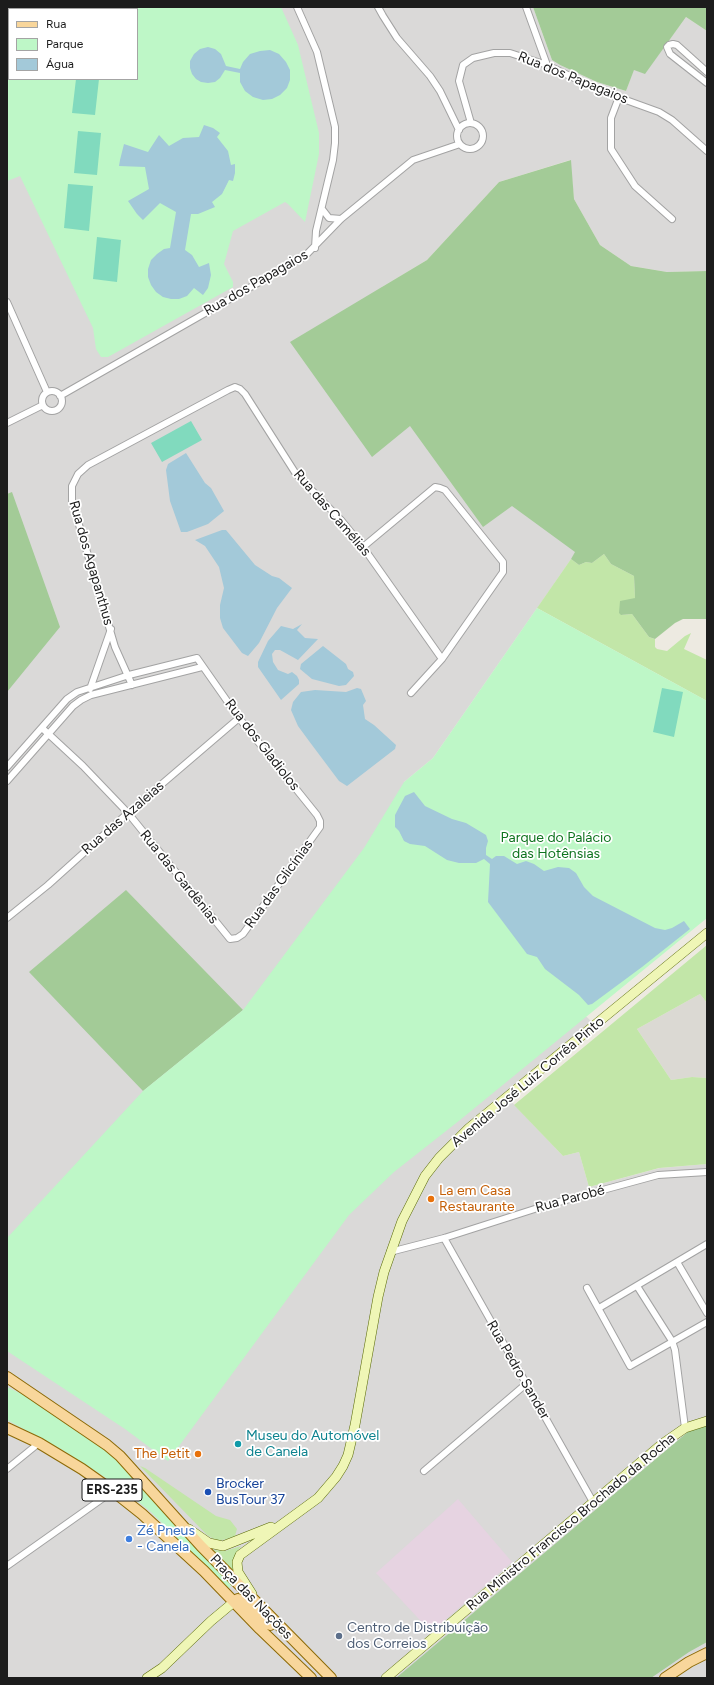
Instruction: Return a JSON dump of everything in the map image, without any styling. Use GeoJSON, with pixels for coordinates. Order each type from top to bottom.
{"type":"FeatureCollection","features":[{"type":"Feature","properties":{"kind":"main road","name":"Praça das Nações"},"geometry":{"type":"LineString","coordinates":[[7,1377],[120,1456],[183,1524],[201,1546],[331,1678]]}},
{"type":"Feature","properties":{"kind":"main road","name":"ERS-235"},"geometry":{"type":"LineString","coordinates":[[7,1428],[39,1443],[82,1469],[113,1491],[157,1526],[311,1678]]}},
{"type":"Feature","properties":{"kind":"main road"},"geometry":{"type":"LineString","coordinates":[[234,1601],[238,1599],[248,1604],[273,1627],[297,1644]]}},
{"type":"Feature","properties":{"kind":"main road"},"geometry":{"type":"LineString","coordinates":[[665,1678],[689,1662],[707,1653]]}},
{"type":"Feature","properties":{"kind":"street"},"geometry":{"type":"LineString","coordinates":[[297,7],[316,52],[335,127],[333,160],[316,231],[315,248]]}},
{"type":"Feature","properties":{"kind":"street"},"geometry":{"type":"LineString","coordinates":[[378,7],[382,16],[397,38],[430,76],[440,90],[459,130]]}},
{"type":"Feature","properties":{"kind":"street"},"geometry":{"type":"LineString","coordinates":[[526,7],[547,65]]}},
{"type":"Feature","properties":{"kind":"street"},"geometry":{"type":"LineString","coordinates":[[707,72],[677,45],[672,44],[667,48],[670,54],[707,83]]}},
{"type":"Feature","properties":{"kind":"street","name":"Rua dos Papagaios"},"geometry":{"type":"LineString","coordinates":[[60,396],[301,259],[315,248],[341,219],[413,160],[460,144],[463,147],[471,149],[475,148],[481,142],[481,130],[479,127],[471,123],[460,81],[461,69],[467,61],[486,54],[510,53],[547,65],[591,87],[664,114],[707,151]]}},
{"type":"Feature","properties":{"kind":"street"},"geometry":{"type":"LineString","coordinates":[[619,97],[611,118],[611,149],[635,186],[672,219]]}},
{"type":"Feature","properties":{"kind":"street"},"geometry":{"type":"LineString","coordinates":[[460,144],[457,137],[459,130],[464,125],[471,123]]}},
{"type":"Feature","properties":{"kind":"street"},"geometry":{"type":"LineString","coordinates":[[322,209],[328,218],[341,219]]}},
{"type":"Feature","properties":{"kind":"street"},"geometry":{"type":"LineString","coordinates":[[7,302],[47,392]]}},
{"type":"Feature","properties":{"kind":"street","name":"Rua das Camélias"},"geometry":{"type":"LineString","coordinates":[[235,388],[240,389],[245,394],[296,474],[341,520],[363,547],[442,659]]}},
{"type":"Feature","properties":{"kind":"street","name":"Rua dos Agapanthus"},"geometry":{"type":"LineString","coordinates":[[132,685],[129,675],[119,656],[110,629],[72,501],[71,491],[76,478],[88,465],[228,390],[235,388]]}},
{"type":"Feature","properties":{"kind":"street"},"geometry":{"type":"LineString","coordinates":[[47,392],[54,392],[60,396],[62,400],[61,407],[55,411],[48,410],[43,405],[43,398],[47,392]]}},
{"type":"Feature","properties":{"kind":"street"},"geometry":{"type":"LineString","coordinates":[[7,423],[43,405]]}},
{"type":"Feature","properties":{"kind":"street"},"geometry":{"type":"LineString","coordinates":[[363,547],[435,487],[445,490],[503,562],[503,572],[442,659],[411,693]]}},
{"type":"Feature","properties":{"kind":"street"},"geometry":{"type":"LineString","coordinates":[[91,696],[90,688],[110,629]]}},
{"type":"Feature","properties":{"kind":"street","name":"Rua dos Gladiolos"},"geometry":{"type":"LineString","coordinates":[[129,675],[197,658],[239,718],[317,816],[320,824]]}},
{"type":"Feature","properties":{"kind":"street"},"geometry":{"type":"LineString","coordinates":[[7,780],[80,700],[202,667]]}},
{"type":"Feature","properties":{"kind":"street"},"geometry":{"type":"LineString","coordinates":[[7,767],[67,699],[77,692],[129,675]]}},
{"type":"Feature","properties":{"kind":"street","name":"Rua das Azaleias"},"geometry":{"type":"LineString","coordinates":[[7,918],[48,885],[128,813],[239,718]]}},
{"type":"Feature","properties":{"kind":"street","name":"Rua das Gardênias"},"geometry":{"type":"LineString","coordinates":[[42,728],[84,766],[128,813],[228,938],[232,939]]}},
{"type":"Feature","properties":{"kind":"street","name":"Rua das Glicínias"},"geometry":{"type":"LineString","coordinates":[[232,939],[243,934],[317,833],[320,824]]}},
{"type":"Feature","properties":{"kind":"street","name":"Avenida José Luiz Corrêa Pinto"},"geometry":{"type":"LineString","coordinates":[[259,1604],[238,1572],[238,1558],[242,1551],[318,1498],[336,1477],[348,1455],[378,1297],[390,1252],[425,1176],[444,1153],[469,1128],[707,933]]}},
{"type":"Feature","properties":{"kind":"street","name":"Rua Parobé"},"geometry":{"type":"LineString","coordinates":[[390,1252],[444,1238],[544,1206],[658,1175],[707,1172]]}},
{"type":"Feature","properties":{"kind":"street","name":"Rua Pedro Sander"},"geometry":{"type":"LineString","coordinates":[[444,1238],[593,1502]]}},
{"type":"Feature","properties":{"kind":"street"},"geometry":{"type":"LineString","coordinates":[[599,1308],[707,1244]]}},
{"type":"Feature","properties":{"kind":"street"},"geometry":{"type":"LineString","coordinates":[[677,1262],[707,1313]]}},
{"type":"Feature","properties":{"kind":"street"},"geometry":{"type":"LineString","coordinates":[[637,1286],[672,1341],[675,1350],[685,1428]]}},
{"type":"Feature","properties":{"kind":"street"},"geometry":{"type":"LineString","coordinates":[[587,1288],[630,1366],[707,1322]]}},
{"type":"Feature","properties":{"kind":"street"},"geometry":{"type":"LineString","coordinates":[[424,1471],[526,1384]]}},
{"type":"Feature","properties":{"kind":"street","name":"Rua Ministro Francisco Brochado da Rocha"},"geometry":{"type":"LineString","coordinates":[[386,1678],[662,1444],[685,1428],[707,1421]]}},
{"type":"Feature","properties":{"kind":"street"},"geometry":{"type":"LineString","coordinates":[[7,1469],[39,1443]]}},
{"type":"Feature","properties":{"kind":"street"},"geometry":{"type":"LineString","coordinates":[[7,1566],[113,1491]]}},
{"type":"Feature","properties":{"kind":"street","name":"Avenida José Luiz Corrêa Pinto"},"geometry":{"type":"LineString","coordinates":[[183,1524],[209,1543],[223,1546],[287,1520]]}},
{"type":"Feature","properties":{"kind":"street"},"geometry":{"type":"LineString","coordinates":[[147,1678],[162,1668],[234,1601]]}},
{"type":"Feature","properties":{"kind":"shaded area"},"geometry":{"type":"Polygon","coordinates":[[[7,7],[533,7],[552,60],[597,82],[626,91],[634,69],[645,73],[686,17],[707,31],[707,271],[667,272],[631,266],[600,245],[574,199],[570,160],[499,182],[427,260],[382,287],[576,552],[433,758],[404,782],[526,958],[595,1025],[507,1097],[563,1156],[579,1152],[589,1187],[660,1168],[707,1164],[707,1678],[7,1678],[7,7]]]}},
{"type":"Feature","properties":{"kind":"shaded area"},"geometry":{"type":"Polygon","coordinates":[[[700,994],[707,1003],[707,1078],[692,1077],[671,1080],[637,1029],[700,994]]]}},
{"type":"Feature","properties":{"kind":"shaded area"},"geometry":{"type":"Polygon","coordinates":[[[458,1499],[512,1562],[431,1632],[376,1573],[458,1499]]]}},
{"type":"Feature","properties":{"kind":"green space"},"geometry":{"type":"Polygon","coordinates":[[[281,7],[298,45],[319,133],[319,154],[305,222],[285,202],[233,231],[224,264],[233,282],[233,287],[108,357],[101,357],[96,349],[93,328],[20,176],[7,181],[7,61],[8,80],[138,80],[138,8],[118,8],[281,7]]]}},
{"type":"Feature","properties":{"kind":"green space"},"geometry":{"type":"Polygon","coordinates":[[[533,7],[707,7],[707,31],[686,17],[645,74],[634,70],[626,91],[597,82],[552,60],[533,7]]]}},
{"type":"Feature","properties":{"kind":"green space"},"geometry":{"type":"Polygon","coordinates":[[[76,80],[99,80],[95,115],[72,113],[76,80]]]}},
{"type":"Feature","properties":{"kind":"green space"},"geometry":{"type":"Polygon","coordinates":[[[78,131],[101,133],[97,175],[74,173],[78,131]]]}},
{"type":"Feature","properties":{"kind":"green space"},"geometry":{"type":"Polygon","coordinates":[[[571,160],[574,199],[600,245],[631,266],[667,272],[707,271],[707,619],[683,619],[675,623],[655,639],[649,637],[632,614],[621,615],[619,613],[620,601],[635,598],[634,576],[611,564],[604,554],[592,563],[586,562],[579,565],[571,559],[575,552],[512,506],[483,527],[410,426],[372,457],[290,342],[427,260],[499,182],[571,160]]]}},
{"type":"Feature","properties":{"kind":"green space"},"geometry":{"type":"Polygon","coordinates":[[[68,184],[93,186],[89,231],[64,228],[68,184]]]}},
{"type":"Feature","properties":{"kind":"green space"},"geometry":{"type":"Polygon","coordinates":[[[97,237],[121,240],[117,282],[93,279],[97,237]]]}},
{"type":"Feature","properties":{"kind":"green space"},"geometry":{"type":"Polygon","coordinates":[[[191,421],[202,440],[162,462],[151,443],[191,421]]]}},
{"type":"Feature","properties":{"kind":"green space"},"geometry":{"type":"Polygon","coordinates":[[[12,492],[60,627],[7,692],[7,494],[12,492]]]}},
{"type":"Feature","properties":{"kind":"green space"},"geometry":{"type":"Polygon","coordinates":[[[604,554],[611,564],[634,576],[635,598],[621,615],[632,614],[649,637],[655,639],[655,647],[657,649],[667,651],[691,633],[684,649],[707,660],[707,701],[537,608],[571,559],[579,565],[586,562],[592,563],[604,554]]]}},
{"type":"Feature","properties":{"kind":"green space","name":"Parque do Palácio das Hotênsias"},"geometry":{"type":"Polygon","coordinates":[[[537,608],[707,701],[707,918],[460,1120],[394,1172],[349,1215],[168,1461],[125,1429],[7,1351],[7,1238],[143,1091],[243,1010],[364,848],[404,782],[433,758],[537,608]]]}},
{"type":"Feature","properties":{"kind":"green space"},"geometry":{"type":"Polygon","coordinates":[[[662,688],[683,692],[674,737],[653,732],[662,688]]]}},
{"type":"Feature","properties":{"kind":"green space"},"geometry":{"type":"Polygon","coordinates":[[[126,890],[243,1010],[143,1091],[29,972],[126,890]]]}},
{"type":"Feature","properties":{"kind":"green space"},"geometry":{"type":"Polygon","coordinates":[[[707,945],[707,1003],[700,994],[637,1029],[671,1080],[692,1077],[707,1078],[707,1164],[659,1168],[589,1187],[579,1152],[563,1156],[514,1105],[707,945]]]}},
{"type":"Feature","properties":{"kind":"green space"},"geometry":{"type":"Polygon","coordinates":[[[7,1387],[28,1397],[119,1460],[232,1585],[228,1589],[151,1512],[117,1485],[61,1449],[7,1420],[7,1387]]]}},
{"type":"Feature","properties":{"kind":"green space"},"geometry":{"type":"Polygon","coordinates":[[[707,1423],[707,1642],[689,1652],[651,1678],[396,1678],[689,1431],[707,1423]]]}},
{"type":"Feature","properties":{"kind":"green space"},"geometry":{"type":"Polygon","coordinates":[[[140,1466],[216,1516],[230,1520],[237,1529],[235,1536],[217,1541],[207,1535],[140,1466]]]}},
{"type":"Feature","properties":{"kind":"green space"},"geometry":{"type":"Polygon","coordinates":[[[241,1546],[235,1555],[233,1567],[234,1572],[213,1550],[225,1551],[241,1546]]]}},
{"type":"Feature","properties":{"kind":"water"},"geometry":{"type":"Polygon","coordinates":[[[208,47],[215,49],[221,54],[226,66],[240,69],[243,62],[250,54],[270,50],[279,54],[286,62],[290,70],[290,80],[287,88],[280,95],[272,99],[263,100],[253,97],[245,91],[240,82],[240,73],[225,70],[220,78],[215,82],[201,82],[192,74],[190,61],[194,54],[200,49],[208,47]]]}},
{"type":"Feature","properties":{"kind":"water"},"geometry":{"type":"Polygon","coordinates":[[[204,125],[213,128],[220,133],[217,137],[228,151],[231,165],[235,164],[235,173],[233,181],[229,180],[222,194],[212,202],[215,207],[198,214],[191,214],[185,250],[192,255],[199,267],[209,263],[211,275],[208,288],[203,295],[194,288],[187,296],[179,299],[171,299],[163,297],[156,292],[148,277],[148,269],[151,260],[157,254],[164,249],[170,248],[176,212],[160,203],[143,220],[128,201],[149,189],[145,167],[119,166],[120,160],[124,144],[148,152],[159,135],[169,146],[183,138],[199,137],[204,125]]]}},
{"type":"Feature","properties":{"kind":"water"},"geometry":{"type":"Polygon","coordinates":[[[186,453],[205,483],[211,488],[224,511],[208,524],[187,532],[181,532],[170,501],[166,470],[168,464],[186,453]]]}},
{"type":"Feature","properties":{"kind":"water"},"geometry":{"type":"Polygon","coordinates":[[[222,530],[226,530],[255,565],[272,576],[279,578],[292,588],[277,608],[259,643],[248,656],[242,653],[223,628],[220,618],[220,605],[224,588],[219,567],[205,546],[195,540],[222,530]]]}},
{"type":"Feature","properties":{"kind":"water"},"geometry":{"type":"Polygon","coordinates":[[[302,624],[297,630],[305,638],[318,639],[298,660],[280,650],[275,650],[272,654],[273,662],[278,670],[288,674],[292,672],[299,680],[299,684],[281,700],[258,667],[258,662],[268,641],[281,626],[293,629],[302,624]]]}},
{"type":"Feature","properties":{"kind":"water"},"geometry":{"type":"Polygon","coordinates":[[[323,646],[346,664],[348,669],[353,672],[354,676],[346,685],[339,686],[312,679],[300,669],[301,664],[323,646]]]}},
{"type":"Feature","properties":{"kind":"water"},"geometry":{"type":"Polygon","coordinates":[[[357,688],[361,689],[366,701],[363,705],[365,719],[396,745],[395,749],[347,786],[339,781],[309,741],[298,726],[291,710],[293,702],[301,692],[315,690],[346,692],[357,688]]]}},
{"type":"Feature","properties":{"kind":"water"},"geometry":{"type":"Polygon","coordinates":[[[414,792],[425,806],[452,819],[466,823],[486,835],[488,841],[486,855],[492,859],[496,856],[504,856],[517,864],[526,861],[534,864],[544,871],[558,867],[569,868],[576,873],[584,887],[593,896],[655,928],[665,930],[684,921],[690,929],[642,967],[592,1004],[588,1005],[579,995],[545,969],[537,957],[527,954],[488,902],[490,864],[484,859],[476,863],[459,863],[447,860],[425,846],[410,844],[404,841],[399,831],[395,827],[395,815],[405,796],[414,792]]]}},
{"type":"Feature","properties":{"kind":"place","name":"La em Casa Restaurante"},"geometry":{"type":"Point","coordinates":[431,1199]}},
{"type":"Feature","properties":{"kind":"place","name":"Museu do Automóvel de Canela"},"geometry":{"type":"Point","coordinates":[238,1444]}},
{"type":"Feature","properties":{"kind":"place","name":"The Petit"},"geometry":{"type":"Point","coordinates":[198,1454]}},
{"type":"Feature","properties":{"kind":"place","name":"Brocker BusTour 37"},"geometry":{"type":"Point","coordinates":[208,1492]}},
{"type":"Feature","properties":{"kind":"place","name":"Zé Pneus - Canela"},"geometry":{"type":"Point","coordinates":[129,1539]}},
{"type":"Feature","properties":{"kind":"place","name":"Centro de Distribuição dos Correios"},"geometry":{"type":"Point","coordinates":[339,1636]}}]}
